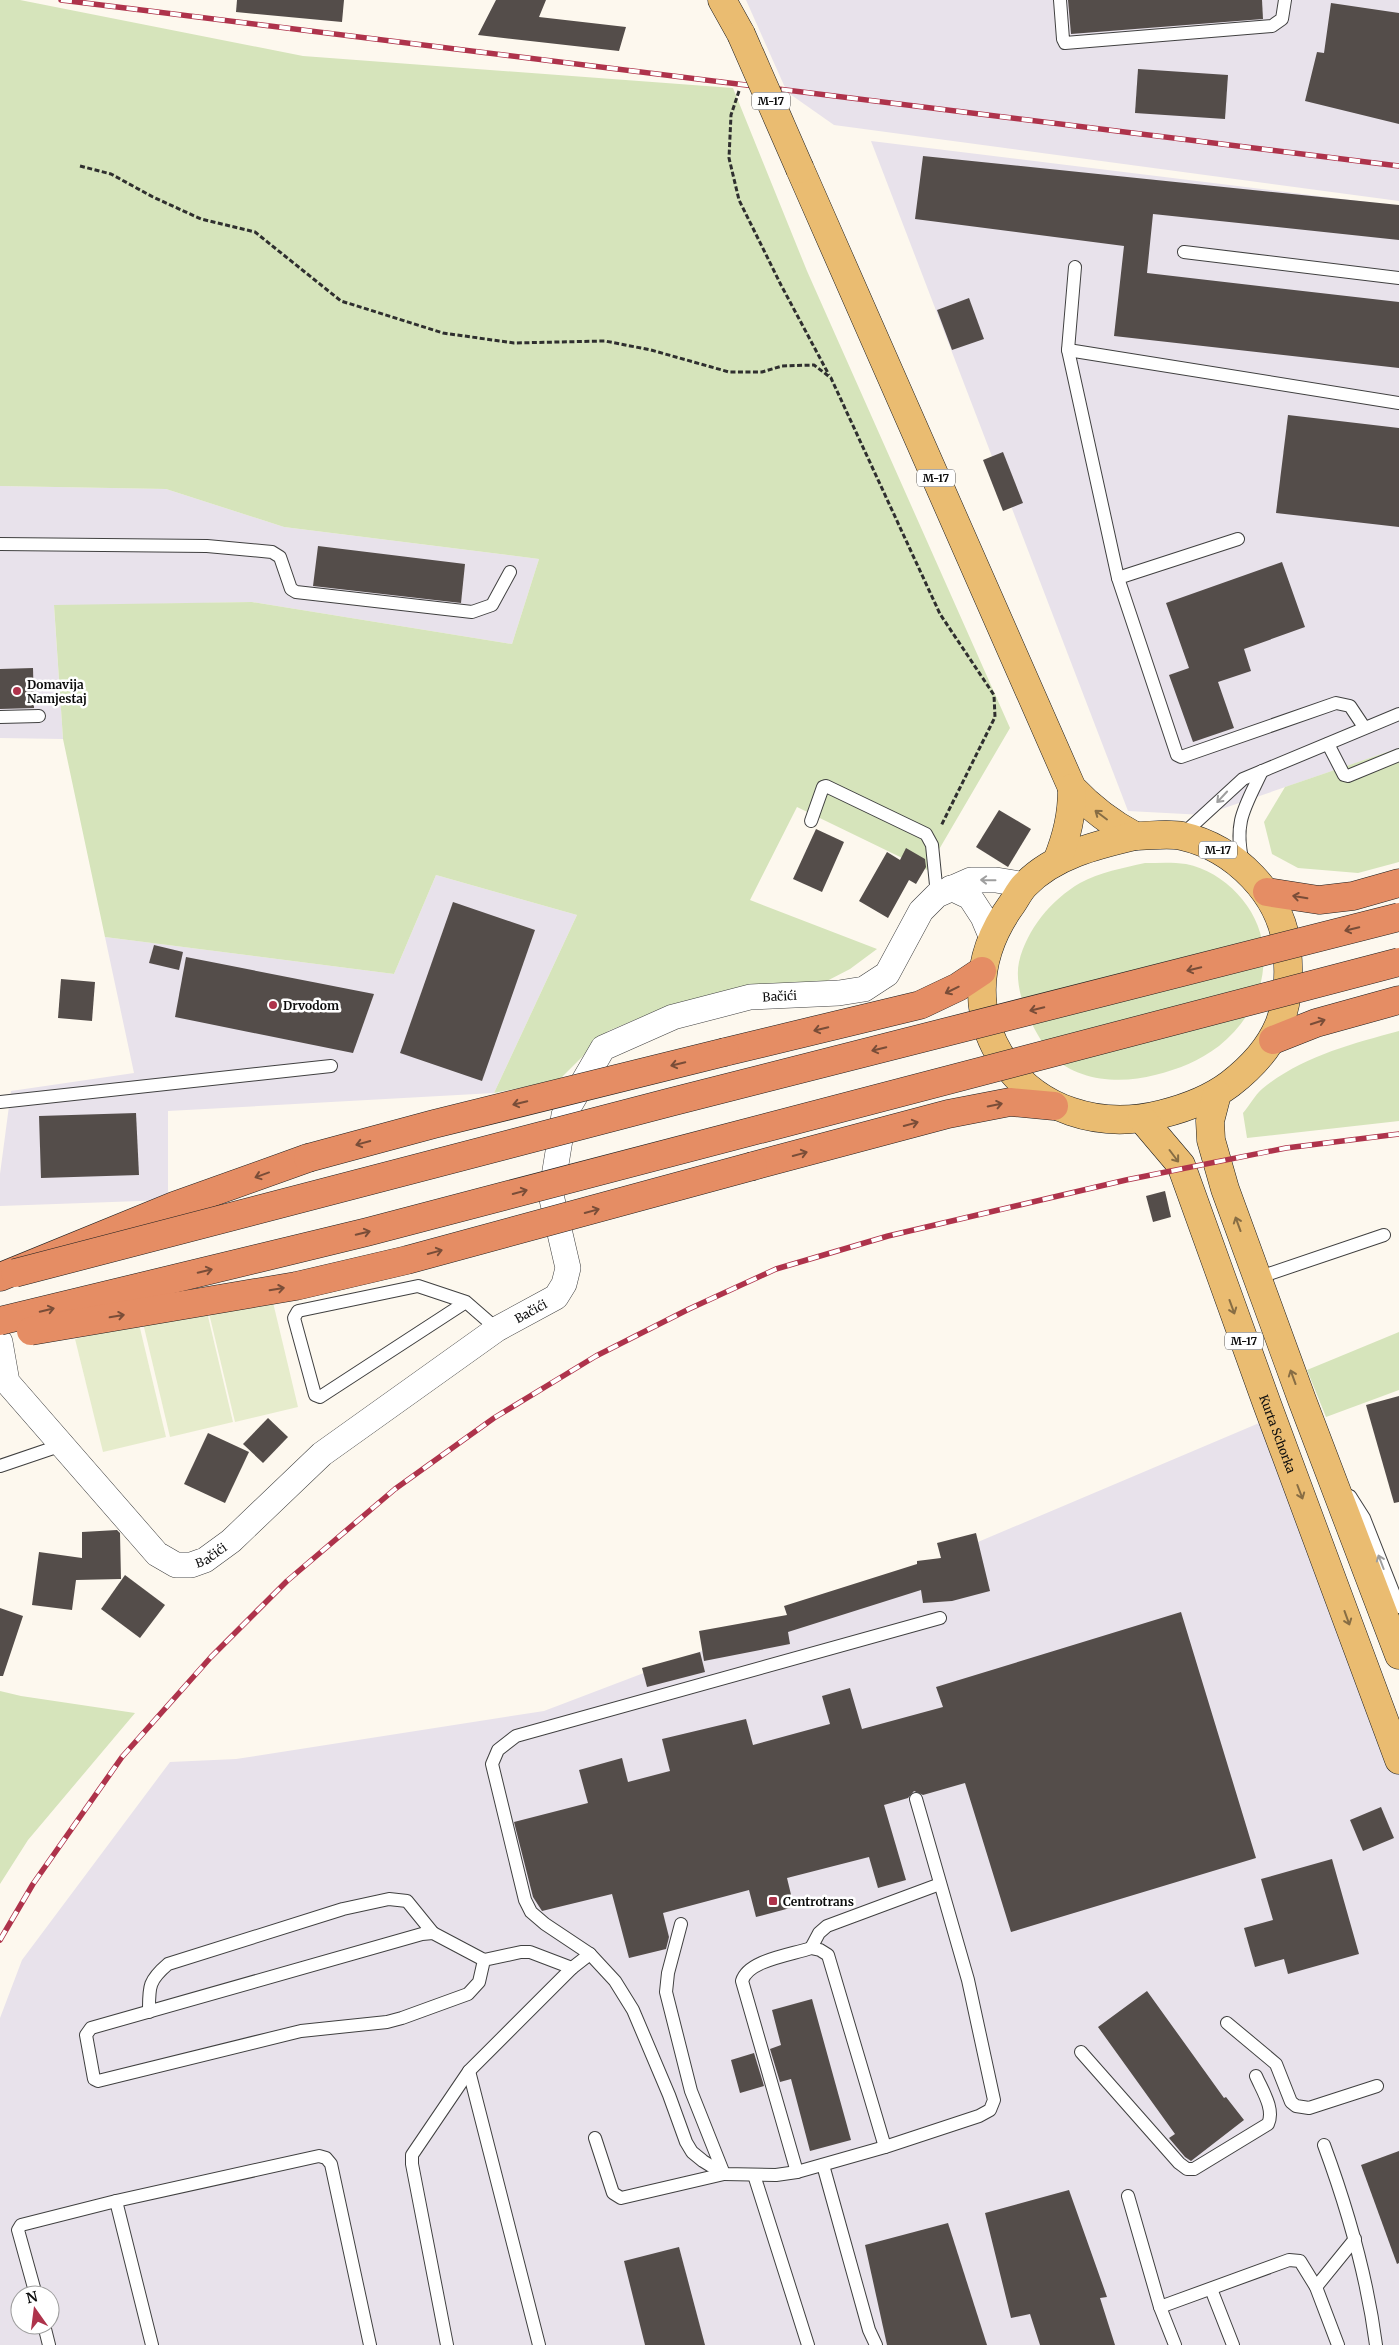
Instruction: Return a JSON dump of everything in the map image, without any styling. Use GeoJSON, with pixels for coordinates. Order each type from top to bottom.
{"type":"FeatureCollection","features":[{"type":"Feature","properties":{"kind":"highway"},"geometry":{"type":"LineString","coordinates":[[1267,892],[1318,900],[1354,896],[1399,883]]}},
{"type":"Feature","properties":{"kind":"highway"},"geometry":{"type":"LineString","coordinates":[[7,1275],[671,1102],[1399,917]]}},
{"type":"Feature","properties":{"kind":"highway"},"geometry":{"type":"LineString","coordinates":[[0,1321],[367,1232],[1399,962]]}},
{"type":"Feature","properties":{"kind":"highway"},"geometry":{"type":"LineString","coordinates":[[7,1275],[174,1206],[308,1158],[443,1122],[920,1005],[958,987],[982,971]]}},
{"type":"Feature","properties":{"kind":"highway"},"geometry":{"type":"LineString","coordinates":[[1273,1040],[1316,1023],[1399,1000]]}},
{"type":"Feature","properties":{"kind":"highway"},"geometry":{"type":"LineString","coordinates":[[0,1338],[296,1286],[436,1252],[948,1114],[1010,1102],[1054,1106]]}},
{"type":"Feature","properties":{"kind":"main road","name":"M-17"},"geometry":{"type":"LineString","coordinates":[[722,0],[741,34],[1072,788],[1104,818],[1135,836]]}},
{"type":"Feature","properties":{"kind":"main road","name":"M-17"},"geometry":{"type":"LineString","coordinates":[[1057,861],[1067,838],[1072,813],[1072,788]]}},
{"type":"Feature","properties":{"kind":"main road","name":"M-17"},"geometry":{"type":"LineString","coordinates":[[1135,836],[1181,836],[1217,850],[1244,868],[1267,892],[1280,920],[1287,946],[1290,978],[1286,1008],[1273,1040],[1240,1077],[1217,1094],[1179,1110],[1142,1120],[1114,1121],[1081,1116],[1054,1106],[1026,1088],[1004,1063],[990,1034],[982,1002],[982,971],[991,936],[1025,885],[1057,861],[1100,844],[1135,836]]}},
{"type":"Feature","properties":{"kind":"main road","name":"M-17"},"geometry":{"type":"LineString","coordinates":[[1217,1094],[1210,1121],[1211,1140],[1225,1189],[1399,1655]]}},
{"type":"Feature","properties":{"kind":"main road","name":"Kurta Schorka"},"geometry":{"type":"LineString","coordinates":[[1142,1120],[1181,1165],[1399,1760]]}},
{"type":"Feature","properties":{"kind":"street","name":"Bačići"},"geometry":{"type":"LineString","coordinates":[[4,1378],[157,1554],[176,1565],[191,1565],[205,1560],[231,1541],[322,1454],[497,1329],[556,1297],[564,1284],[568,1268],[551,1195],[564,1115],[603,1048],[673,1017],[750,997],[839,993],[864,989],[887,974],[921,911],[944,891],[971,880],[996,880],[1025,885]]}},
{"type":"Feature","properties":{"kind":"street"},"geometry":{"type":"LineString","coordinates":[[944,891],[970,897],[983,917],[991,936]]}},
{"type":"Feature","properties":{"kind":"street"},"geometry":{"type":"LineString","coordinates":[[0,1342],[4,1378]]}},
{"type":"Feature","properties":{"kind":"lane"},"geometry":{"type":"LineString","coordinates":[[1060,0],[1063,39],[1065,43],[1272,26],[1282,19],[1285,0]]}},
{"type":"Feature","properties":{"kind":"lane"},"geometry":{"type":"LineString","coordinates":[[1184,252],[1399,278]]}},
{"type":"Feature","properties":{"kind":"lane"},"geometry":{"type":"LineString","coordinates":[[1075,267],[1068,350],[1118,578],[1177,755],[1181,757],[1336,703],[1350,706],[1364,727]]}},
{"type":"Feature","properties":{"kind":"lane"},"geometry":{"type":"LineString","coordinates":[[1068,350],[1399,403]]}},
{"type":"Feature","properties":{"kind":"lane"},"geometry":{"type":"LineString","coordinates":[[1118,578],[1238,539]]}},
{"type":"Feature","properties":{"kind":"lane"},"geometry":{"type":"LineString","coordinates":[[0,544],[207,546],[272,552],[280,557],[291,588],[296,592],[472,612],[492,605],[510,572]]}},
{"type":"Feature","properties":{"kind":"lane"},"geometry":{"type":"LineString","coordinates":[[1181,836],[1243,779],[1399,714]]}},
{"type":"Feature","properties":{"kind":"lane"},"geometry":{"type":"LineString","coordinates":[[0,717],[39,716]]}},
{"type":"Feature","properties":{"kind":"lane"},"geometry":{"type":"LineString","coordinates":[[1328,744],[1344,775],[1348,776],[1399,755]]}},
{"type":"Feature","properties":{"kind":"lane"},"geometry":{"type":"LineString","coordinates":[[1244,868],[1238,843],[1239,820],[1262,771]]}},
{"type":"Feature","properties":{"kind":"lane"},"geometry":{"type":"LineString","coordinates":[[811,821],[826,786],[926,834],[932,845],[944,891]]}},
{"type":"Feature","properties":{"kind":"lane"},"geometry":{"type":"LineString","coordinates":[[0,1102],[331,1066]]}},
{"type":"Feature","properties":{"kind":"lane"},"geometry":{"type":"LineString","coordinates":[[1257,1278],[1384,1235]]}},
{"type":"Feature","properties":{"kind":"lane"},"geometry":{"type":"LineString","coordinates":[[466,1302],[320,1397],[315,1395],[294,1318],[298,1311],[418,1286],[466,1302],[497,1329]]}},
{"type":"Feature","properties":{"kind":"lane"},"geometry":{"type":"LineString","coordinates":[[0,1466],[62,1445]]}},
{"type":"Feature","properties":{"kind":"lane"},"geometry":{"type":"LineString","coordinates":[[1324,1456],[1364,1518],[1399,1607]]}},
{"type":"Feature","properties":{"kind":"lane"},"geometry":{"type":"LineString","coordinates":[[724,2174],[692,2152],[686,2142],[633,2010],[615,1981],[590,1954],[531,1912],[525,1900],[492,1764],[498,1750],[516,1736],[940,1618]]}},
{"type":"Feature","properties":{"kind":"lane"},"geometry":{"type":"LineString","coordinates":[[595,2138],[614,2193],[621,2198],[724,2174],[776,2175],[797,2172],[885,2147],[979,2116],[990,2110],[994,2100],[968,1980],[916,1799]]}},
{"type":"Feature","properties":{"kind":"lane"},"geometry":{"type":"LineString","coordinates":[[811,1948],[819,1933],[827,1926],[940,1884]]}},
{"type":"Feature","properties":{"kind":"lane"},"geometry":{"type":"LineString","coordinates":[[149,2012],[149,1989],[155,1975],[168,1964],[343,1909],[389,1899],[407,1901],[433,1933],[484,1960],[521,1952],[530,1952],[572,1968]]}},
{"type":"Feature","properties":{"kind":"lane"},"geometry":{"type":"LineString","coordinates":[[681,1924],[668,1973],[666,1992],[691,2091],[724,2174]]}},
{"type":"Feature","properties":{"kind":"lane"},"geometry":{"type":"LineString","coordinates":[[433,1933],[422,1934],[91,2028],[86,2035],[94,2078],[98,2081],[301,2031],[387,2022],[402,2018],[468,1994],[479,1982],[484,1960]]}},
{"type":"Feature","properties":{"kind":"lane"},"geometry":{"type":"LineString","coordinates":[[797,2172],[742,1981],[744,1973],[753,1966],[811,1948],[820,1950],[828,1955],[885,2147]]}},
{"type":"Feature","properties":{"kind":"lane"},"geometry":{"type":"LineString","coordinates":[[447,2345],[413,2173],[412,2155],[469,2071],[572,1968],[590,1954]]}},
{"type":"Feature","properties":{"kind":"lane"},"geometry":{"type":"LineString","coordinates":[[1226,2023],[1276,2064],[1291,2102],[1296,2106],[1309,2108],[1377,2086]]}},
{"type":"Feature","properties":{"kind":"lane"},"geometry":{"type":"LineString","coordinates":[[1081,2052],[1179,2163],[1188,2170],[1194,2169],[1268,2124],[1271,2118],[1270,2110],[1256,2076]]}},
{"type":"Feature","properties":{"kind":"lane"},"geometry":{"type":"LineString","coordinates":[[469,2071],[539,2345]]}},
{"type":"Feature","properties":{"kind":"lane"},"geometry":{"type":"LineString","coordinates":[[1324,2145],[1344,2200],[1355,2239],[1372,2315],[1376,2345]]}},
{"type":"Feature","properties":{"kind":"lane"},"geometry":{"type":"LineString","coordinates":[[33,2285],[18,2230],[21,2225],[116,2201],[319,2156],[326,2158],[332,2164],[370,2345]]}},
{"type":"Feature","properties":{"kind":"lane"},"geometry":{"type":"LineString","coordinates":[[824,2165],[869,2330],[876,2345]]}},
{"type":"Feature","properties":{"kind":"lane"},"geometry":{"type":"LineString","coordinates":[[754,2175],[808,2345]]}},
{"type":"Feature","properties":{"kind":"lane"},"geometry":{"type":"LineString","coordinates":[[1128,2196],[1160,2308],[1175,2345]]}},
{"type":"Feature","properties":{"kind":"lane"},"geometry":{"type":"LineString","coordinates":[[116,2201],[152,2345]]}},
{"type":"Feature","properties":{"kind":"lane"},"geometry":{"type":"LineString","coordinates":[[1316,2287],[1355,2239]]}},
{"type":"Feature","properties":{"kind":"lane"},"geometry":{"type":"LineString","coordinates":[[1160,2308],[1289,2260],[1300,2261],[1316,2287],[1338,2345]]}},
{"type":"Feature","properties":{"kind":"lane"},"geometry":{"type":"LineString","coordinates":[[1211,2289],[1233,2345]]}},
{"type":"Feature","properties":{"kind":"path"},"geometry":{"type":"LineString","coordinates":[[739,91],[731,115],[729,158],[739,200],[781,285],[831,378],[940,614],[994,695],[995,717],[932,845]]}},
{"type":"Feature","properties":{"kind":"path"},"geometry":{"type":"LineString","coordinates":[[80,166],[111,174],[153,197],[201,219],[255,232],[341,301],[443,333],[514,343],[605,341],[651,350],[729,372],[762,372],[782,366],[814,365],[831,378]]}},
{"type":"Feature","properties":{"kind":"shaded area"},"geometry":{"type":"Polygon","coordinates":[[[746,0],[1399,0],[1399,201],[834,125],[787,92],[746,0]]]}},
{"type":"Feature","properties":{"kind":"shaded area"},"geometry":{"type":"Polygon","coordinates":[[[871,141],[1399,206],[1399,748],[1204,815],[1128,811],[871,141]]]}},
{"type":"Feature","properties":{"kind":"shaded area"},"geometry":{"type":"Polygon","coordinates":[[[0,486],[166,489],[284,527],[539,559],[512,644],[252,602],[54,606],[63,739],[0,738],[0,486]]]}},
{"type":"Feature","properties":{"kind":"shaded area"},"geometry":{"type":"Polygon","coordinates":[[[436,875],[577,915],[494,1093],[168,1111],[168,1200],[0,1206],[0,1174],[11,1091],[134,1073],[105,937],[394,974],[436,875]]]}},
{"type":"Feature","properties":{"kind":"shaded area"},"geometry":{"type":"Polygon","coordinates":[[[1271,1418],[1399,1761],[1399,2345],[0,2345],[0,2018],[22,1960],[170,1762],[236,1759],[544,1711],[886,1581],[1271,1418]]]}},
{"type":"Feature","properties":{"kind":"green space"},"geometry":{"type":"Polygon","coordinates":[[[0,0],[20,0],[303,56],[733,88],[807,271],[1010,728],[927,870],[797,807],[750,900],[877,949],[850,969],[821,984],[654,1012],[608,1031],[559,1080],[494,1093],[577,915],[436,875],[394,974],[105,937],[63,739],[54,605],[252,602],[512,644],[539,559],[284,527],[166,489],[0,486],[0,0]]]}},
{"type":"Feature","properties":{"kind":"green space"},"geometry":{"type":"Polygon","coordinates":[[[1399,748],[1399,862],[1358,873],[1298,868],[1272,854],[1264,822],[1285,787],[1399,748]]]}},
{"type":"Feature","properties":{"kind":"green space"},"geometry":{"type":"Polygon","coordinates":[[[1145,863],[1181,863],[1200,868],[1226,883],[1238,894],[1255,919],[1260,933],[1264,962],[1259,989],[1248,1014],[1240,1026],[1219,1046],[1196,1060],[1172,1070],[1142,1078],[1114,1080],[1087,1076],[1062,1064],[1052,1055],[1032,1025],[1022,999],[1018,976],[1019,962],[1034,927],[1050,907],[1069,890],[1096,876],[1145,863]]]}},
{"type":"Feature","properties":{"kind":"green space"},"geometry":{"type":"Polygon","coordinates":[[[1399,1031],[1399,1121],[1247,1138],[1243,1113],[1259,1091],[1277,1078],[1293,1068],[1327,1053],[1399,1031]]]}},
{"type":"Feature","properties":{"kind":"green space"},"geometry":{"type":"Polygon","coordinates":[[[271,1294],[298,1407],[235,1422],[208,1309],[271,1294]]]}},
{"type":"Feature","properties":{"kind":"green space"},"geometry":{"type":"Polygon","coordinates":[[[206,1308],[233,1422],[170,1437],[143,1323],[206,1308]]]}},
{"type":"Feature","properties":{"kind":"green space"},"geometry":{"type":"Polygon","coordinates":[[[139,1324],[166,1437],[103,1452],[75,1339],[139,1324]]]}},
{"type":"Feature","properties":{"kind":"green space"},"geometry":{"type":"Polygon","coordinates":[[[1399,1332],[1399,1390],[1326,1417],[1307,1370],[1399,1332]]]}},
{"type":"Feature","properties":{"kind":"green space"},"geometry":{"type":"Polygon","coordinates":[[[0,1691],[21,1696],[135,1713],[28,1840],[0,1884],[0,1691]]]}},
{"type":"Feature","properties":{"kind":"building"},"geometry":{"type":"Polygon","coordinates":[[[237,0],[344,0],[342,22],[236,12],[237,0]]]}},
{"type":"Feature","properties":{"kind":"building"},"geometry":{"type":"Polygon","coordinates":[[[496,0],[546,0],[539,17],[626,27],[619,51],[478,35],[496,0]]]}},
{"type":"Feature","properties":{"kind":"building"},"geometry":{"type":"Polygon","coordinates":[[[1068,0],[1262,0],[1263,19],[1071,34],[1068,0]]]}},
{"type":"Feature","properties":{"kind":"building"},"geometry":{"type":"Polygon","coordinates":[[[1331,3],[1399,13],[1399,124],[1305,101],[1317,52],[1324,53],[1331,3]]]}},
{"type":"Feature","properties":{"kind":"building"},"geometry":{"type":"Polygon","coordinates":[[[1138,69],[1228,75],[1225,119],[1135,113],[1138,69]]]}},
{"type":"Feature","properties":{"kind":"building"},"geometry":{"type":"Polygon","coordinates":[[[923,156],[1399,205],[1399,240],[1153,214],[1147,273],[1399,302],[1399,368],[1114,336],[1124,246],[915,219],[923,156]]]}},
{"type":"Feature","properties":{"kind":"building"},"geometry":{"type":"Polygon","coordinates":[[[969,298],[984,339],[952,350],[937,310],[969,298]]]}},
{"type":"Feature","properties":{"kind":"building"},"geometry":{"type":"Polygon","coordinates":[[[1288,415],[1399,428],[1399,527],[1276,513],[1288,415]]]}},
{"type":"Feature","properties":{"kind":"building"},"geometry":{"type":"Polygon","coordinates":[[[1003,452],[1023,503],[1003,511],[983,460],[1003,452]]]}},
{"type":"Feature","properties":{"kind":"building"},"geometry":{"type":"Polygon","coordinates":[[[318,546],[465,564],[461,603],[313,586],[318,546]]]}},
{"type":"Feature","properties":{"kind":"building"},"geometry":{"type":"Polygon","coordinates":[[[1282,562],[1305,627],[1244,649],[1251,671],[1218,682],[1234,728],[1193,742],[1169,675],[1189,668],[1166,603],[1282,562]]]}},
{"type":"Feature","properties":{"kind":"building","name":"Domavija Namjestaj"},"geometry":{"type":"Polygon","coordinates":[[[33,668],[34,708],[0,709],[0,669],[33,668]]]}},
{"type":"Feature","properties":{"kind":"building"},"geometry":{"type":"Polygon","coordinates":[[[999,810],[1031,829],[1008,867],[976,847],[999,810]]]}},
{"type":"Feature","properties":{"kind":"building"},"geometry":{"type":"Polygon","coordinates":[[[816,829],[844,842],[822,892],[793,879],[816,829]]]}},
{"type":"Feature","properties":{"kind":"building"},"geometry":{"type":"Polygon","coordinates":[[[906,848],[925,859],[926,867],[916,884],[909,880],[888,918],[859,901],[887,852],[900,860],[906,848]]]}},
{"type":"Feature","properties":{"kind":"building"},"geometry":{"type":"Polygon","coordinates":[[[453,902],[535,930],[482,1081],[400,1053],[453,902]]]}},
{"type":"Feature","properties":{"kind":"building"},"geometry":{"type":"Polygon","coordinates":[[[154,945],[183,952],[179,970],[149,963],[154,945]]]}},
{"type":"Feature","properties":{"kind":"building","name":"Drvodom"},"geometry":{"type":"Polygon","coordinates":[[[186,957],[374,994],[353,1053],[175,1017],[186,957]]]}},
{"type":"Feature","properties":{"kind":"building"},"geometry":{"type":"Polygon","coordinates":[[[61,979],[95,982],[92,1021],[58,1018],[61,979]]]}},
{"type":"Feature","properties":{"kind":"building"},"geometry":{"type":"Polygon","coordinates":[[[136,1113],[139,1175],[41,1178],[39,1116],[136,1113]]]}},
{"type":"Feature","properties":{"kind":"building"},"geometry":{"type":"Polygon","coordinates":[[[1165,1191],[1171,1217],[1153,1222],[1146,1196],[1165,1191]]]}},
{"type":"Feature","properties":{"kind":"building"},"geometry":{"type":"Polygon","coordinates":[[[1399,1396],[1399,1502],[1394,1503],[1366,1405],[1399,1396]]]}},
{"type":"Feature","properties":{"kind":"building"},"geometry":{"type":"Polygon","coordinates":[[[268,1418],[288,1437],[263,1463],[243,1444],[268,1418]]]}},
{"type":"Feature","properties":{"kind":"building"},"geometry":{"type":"Polygon","coordinates":[[[208,1433],[249,1452],[225,1503],[184,1484],[208,1433]]]}},
{"type":"Feature","properties":{"kind":"building"},"geometry":{"type":"Polygon","coordinates":[[[117,1530],[120,1533],[121,1579],[76,1580],[72,1610],[32,1605],[39,1552],[82,1558],[82,1532],[117,1530]]]}},
{"type":"Feature","properties":{"kind":"building"},"geometry":{"type":"Polygon","coordinates":[[[976,1533],[990,1591],[952,1601],[923,1603],[921,1590],[788,1632],[790,1644],[704,1661],[699,1631],[787,1615],[784,1606],[917,1564],[917,1561],[941,1558],[937,1543],[976,1533]]]}},
{"type":"Feature","properties":{"kind":"building"},"geometry":{"type":"Polygon","coordinates":[[[125,1575],[165,1605],[140,1638],[101,1609],[125,1575]]]}},
{"type":"Feature","properties":{"kind":"building"},"geometry":{"type":"Polygon","coordinates":[[[0,1608],[23,1616],[3,1676],[0,1676],[0,1608]]]}},
{"type":"Feature","properties":{"kind":"building"},"geometry":{"type":"Polygon","coordinates":[[[1181,1612],[1256,1858],[1011,1932],[965,1783],[923,1795],[914,1791],[908,1798],[884,1805],[906,1880],[878,1888],[869,1857],[787,1878],[794,1907],[756,1917],[749,1890],[663,1913],[669,1937],[666,1949],[629,1958],[612,1894],[542,1911],[533,1897],[514,1822],[588,1803],[579,1770],[622,1758],[628,1782],[670,1771],[662,1739],[746,1719],[753,1745],[830,1724],[822,1696],[850,1688],[862,1729],[943,1707],[936,1687],[1181,1612]]]}},
{"type":"Feature","properties":{"kind":"building"},"geometry":{"type":"Polygon","coordinates":[[[700,1652],[705,1672],[647,1687],[642,1668],[700,1652]]]}},
{"type":"Feature","properties":{"kind":"building"},"geometry":{"type":"Polygon","coordinates":[[[1381,1807],[1394,1838],[1363,1851],[1350,1820],[1381,1807]]]}},
{"type":"Feature","properties":{"kind":"building"},"geometry":{"type":"Polygon","coordinates":[[[1332,1859],[1359,1954],[1288,1974],[1284,1959],[1255,1967],[1244,1928],[1273,1920],[1261,1879],[1332,1859]]]}},
{"type":"Feature","properties":{"kind":"building"},"geometry":{"type":"Polygon","coordinates":[[[1147,1991],[1224,2098],[1226,2097],[1244,2120],[1191,2161],[1185,2157],[1169,2138],[1175,2134],[1098,2027],[1147,1991]]]}},
{"type":"Feature","properties":{"kind":"building"},"geometry":{"type":"Polygon","coordinates":[[[812,1999],[851,2140],[810,2151],[791,2079],[780,2082],[770,2049],[781,2045],[772,2010],[812,1999]]]}},
{"type":"Feature","properties":{"kind":"building"},"geometry":{"type":"Polygon","coordinates":[[[754,2053],[764,2086],[740,2093],[731,2060],[754,2053]]]}},
{"type":"Feature","properties":{"kind":"building"},"geometry":{"type":"Polygon","coordinates":[[[1399,2151],[1399,2263],[1397,2264],[1361,2165],[1399,2151]]]}},
{"type":"Feature","properties":{"kind":"building"},"geometry":{"type":"Polygon","coordinates":[[[1069,2190],[1107,2297],[1100,2298],[1115,2345],[1040,2345],[1030,2314],[1011,2318],[985,2213],[1069,2190]]]}},
{"type":"Feature","properties":{"kind":"building"},"geometry":{"type":"Polygon","coordinates":[[[948,2223],[987,2345],[887,2345],[865,2245],[948,2223]]]}},
{"type":"Feature","properties":{"kind":"building"},"geometry":{"type":"Polygon","coordinates":[[[679,2247],[705,2345],[645,2345],[624,2261],[679,2247]]]}},
{"type":"Feature","properties":{"kind":"railway"},"geometry":{"type":"LineString","coordinates":[[61,0],[1399,166]]}},
{"type":"Feature","properties":{"kind":"railway"},"geometry":{"type":"LineString","coordinates":[[0,1940],[33,1884],[122,1757],[211,1657],[287,1581],[395,1489],[494,1418],[596,1356],[689,1309],[776,1269],[888,1236],[1126,1180],[1286,1148],[1399,1134]]}},
{"type":"Feature","properties":{"kind":"place","name":"Domavija Namjestaj"},"geometry":{"type":"Point","coordinates":[17,691]}},
{"type":"Feature","properties":{"kind":"place","name":"Drvodom"},"geometry":{"type":"Point","coordinates":[273,1005]}},
{"type":"Feature","properties":{"kind":"place","name":"Centrotrans"},"geometry":{"type":"Point","coordinates":[773,1901]}}]}
